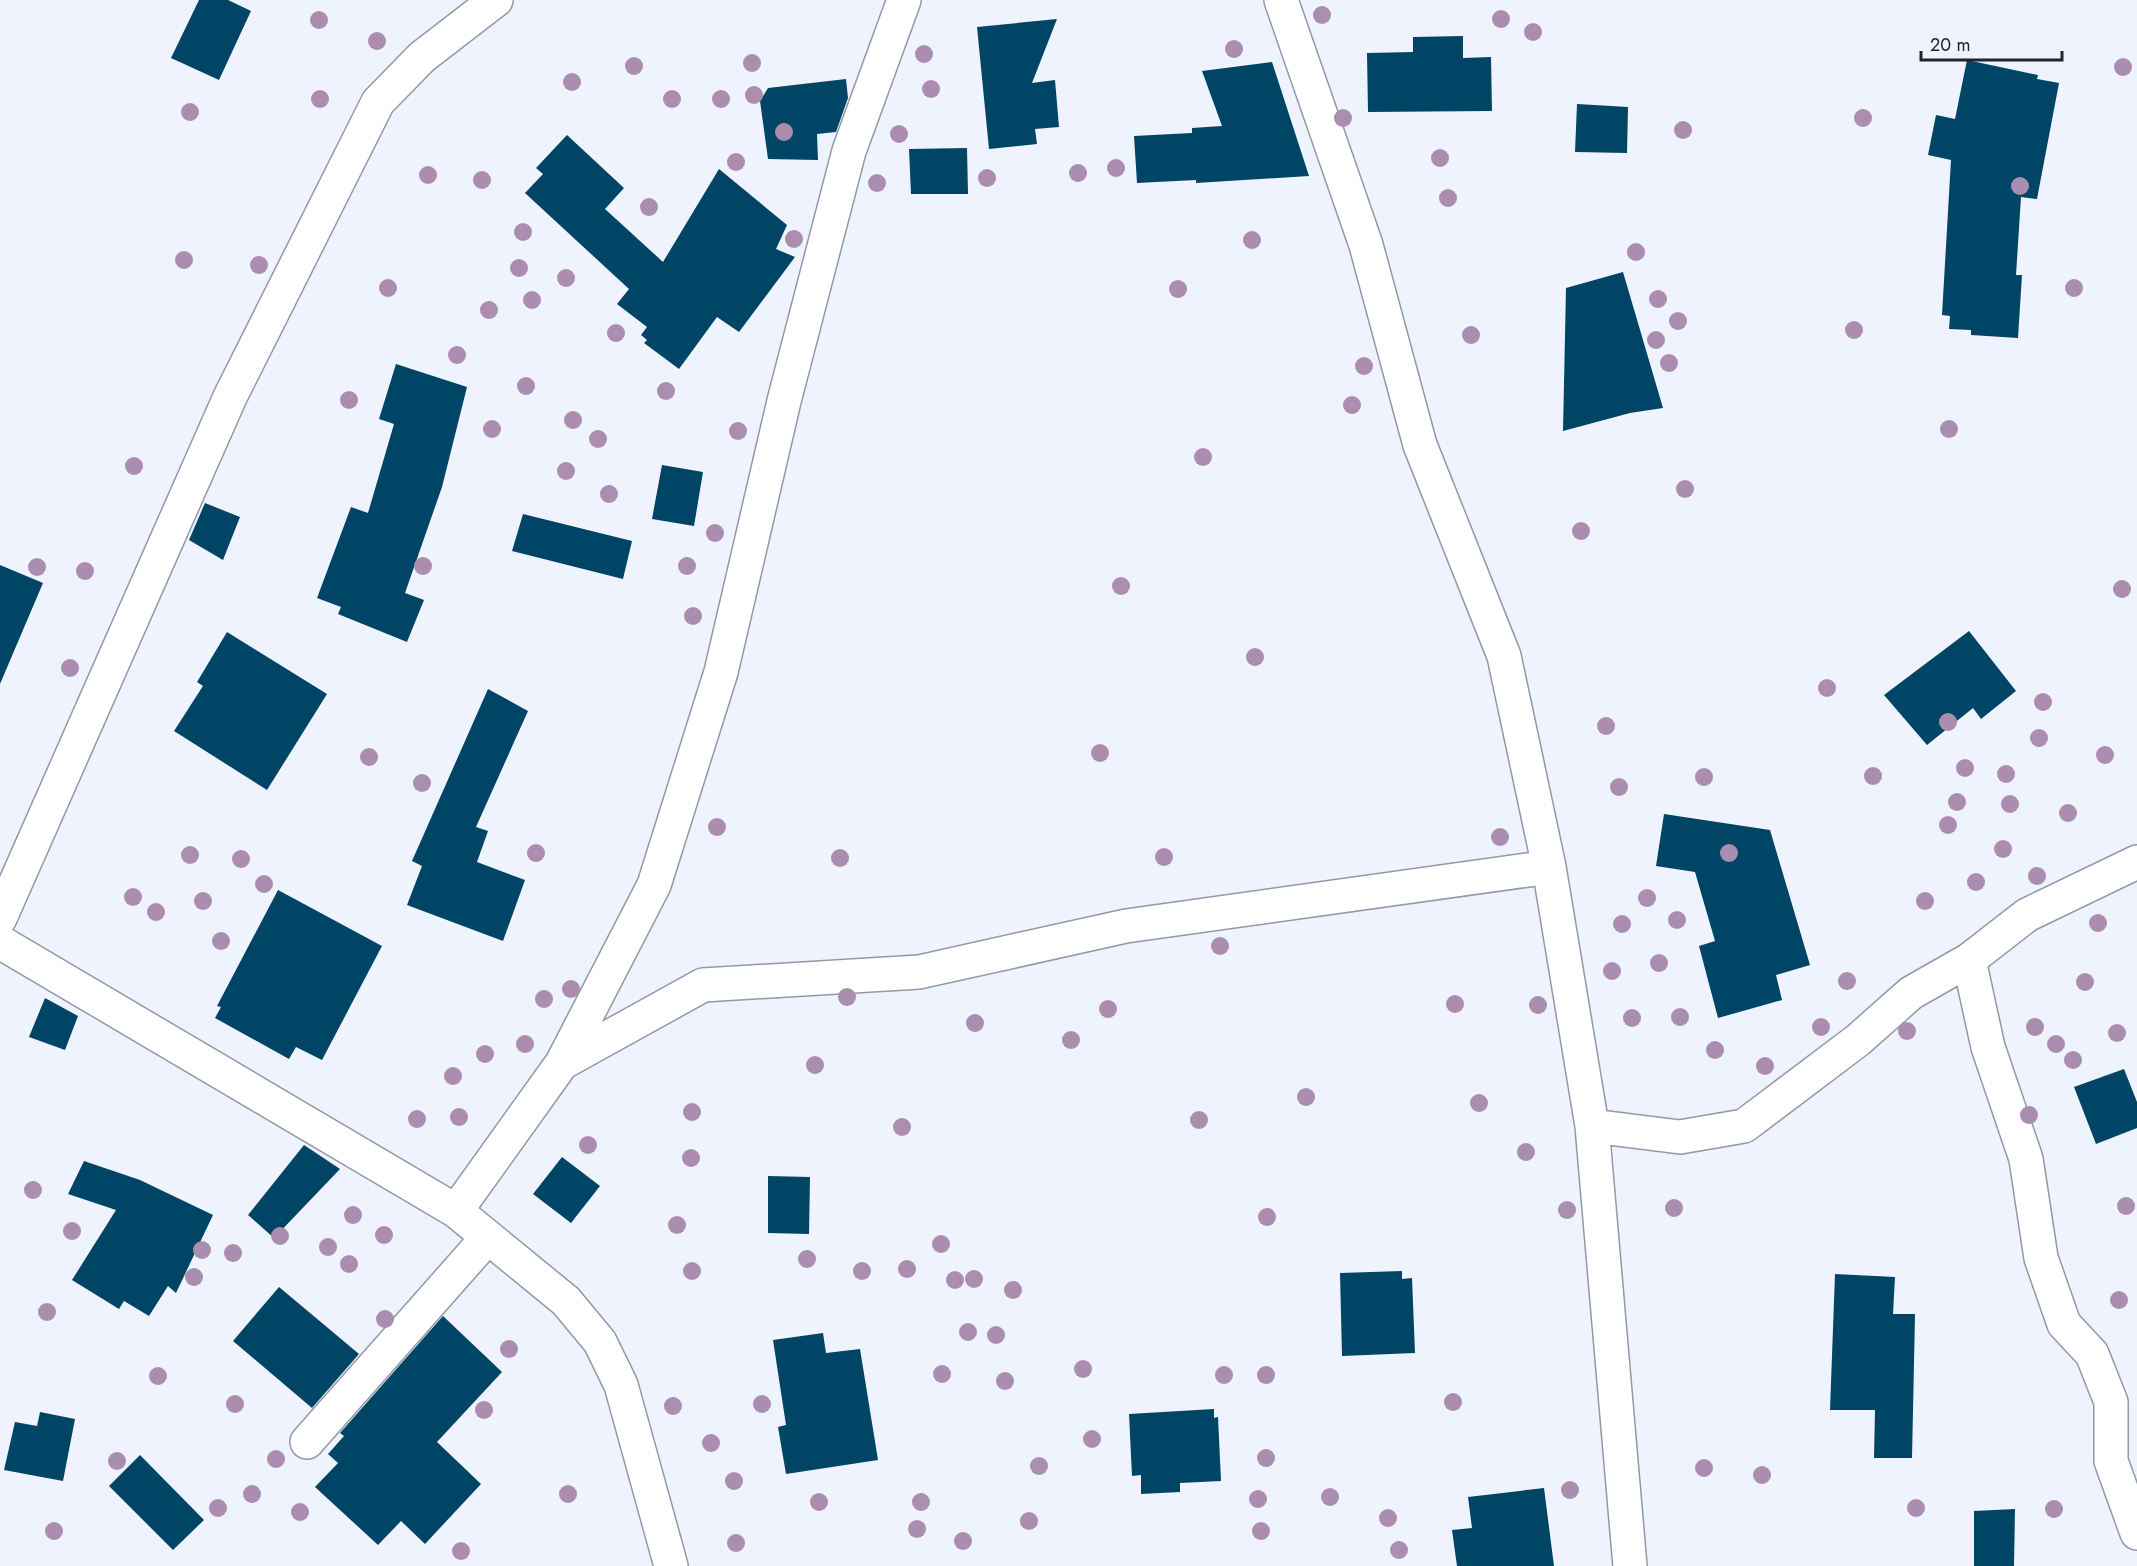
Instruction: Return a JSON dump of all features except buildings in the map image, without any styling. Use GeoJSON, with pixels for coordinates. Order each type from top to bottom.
{"type":"FeatureCollection","features":[{"type":"Feature","properties":{"kind":"street"},"geometry":{"type":"LineString","coordinates":[[0,918],[230,397],[378,102],[422,57],[496,0]]}},
{"type":"Feature","properties":{"kind":"street"},"geometry":{"type":"LineString","coordinates":[[456,1211],[562,1063],[654,885],[721,672],[784,401],[849,151],[904,0]]}},
{"type":"Feature","properties":{"kind":"street"},"geometry":{"type":"LineString","coordinates":[[1281,0],[1366,245],[1420,445],[1504,656],[1549,867],[1592,1126],[1630,1566]]}},
{"type":"Feature","properties":{"kind":"street"},"geometry":{"type":"LineString","coordinates":[[1592,1126],[1680,1137],[1744,1126],[1858,1040],[1911,993],[1968,960],[2027,915],[2137,862]]}},
{"type":"Feature","properties":{"kind":"street"},"geometry":{"type":"LineString","coordinates":[[562,1063],[703,985],[919,972],[1126,927],[1549,867]]}},
{"type":"Feature","properties":{"kind":"street"},"geometry":{"type":"LineString","coordinates":[[0,942],[456,1211],[566,1301],[600,1342],[621,1385],[671,1566]]}},
{"type":"Feature","properties":{"kind":"street"},"geometry":{"type":"LineString","coordinates":[[1968,960],[1988,1047],[2026,1159],[2041,1258],[2064,1324],[2092,1354],[2111,1402],[2111,1461],[2137,1533]]}},
{"type":"Feature","properties":{"kind":"street"},"geometry":{"type":"LineString","coordinates":[[307,1442],[488,1237]]}}]}
